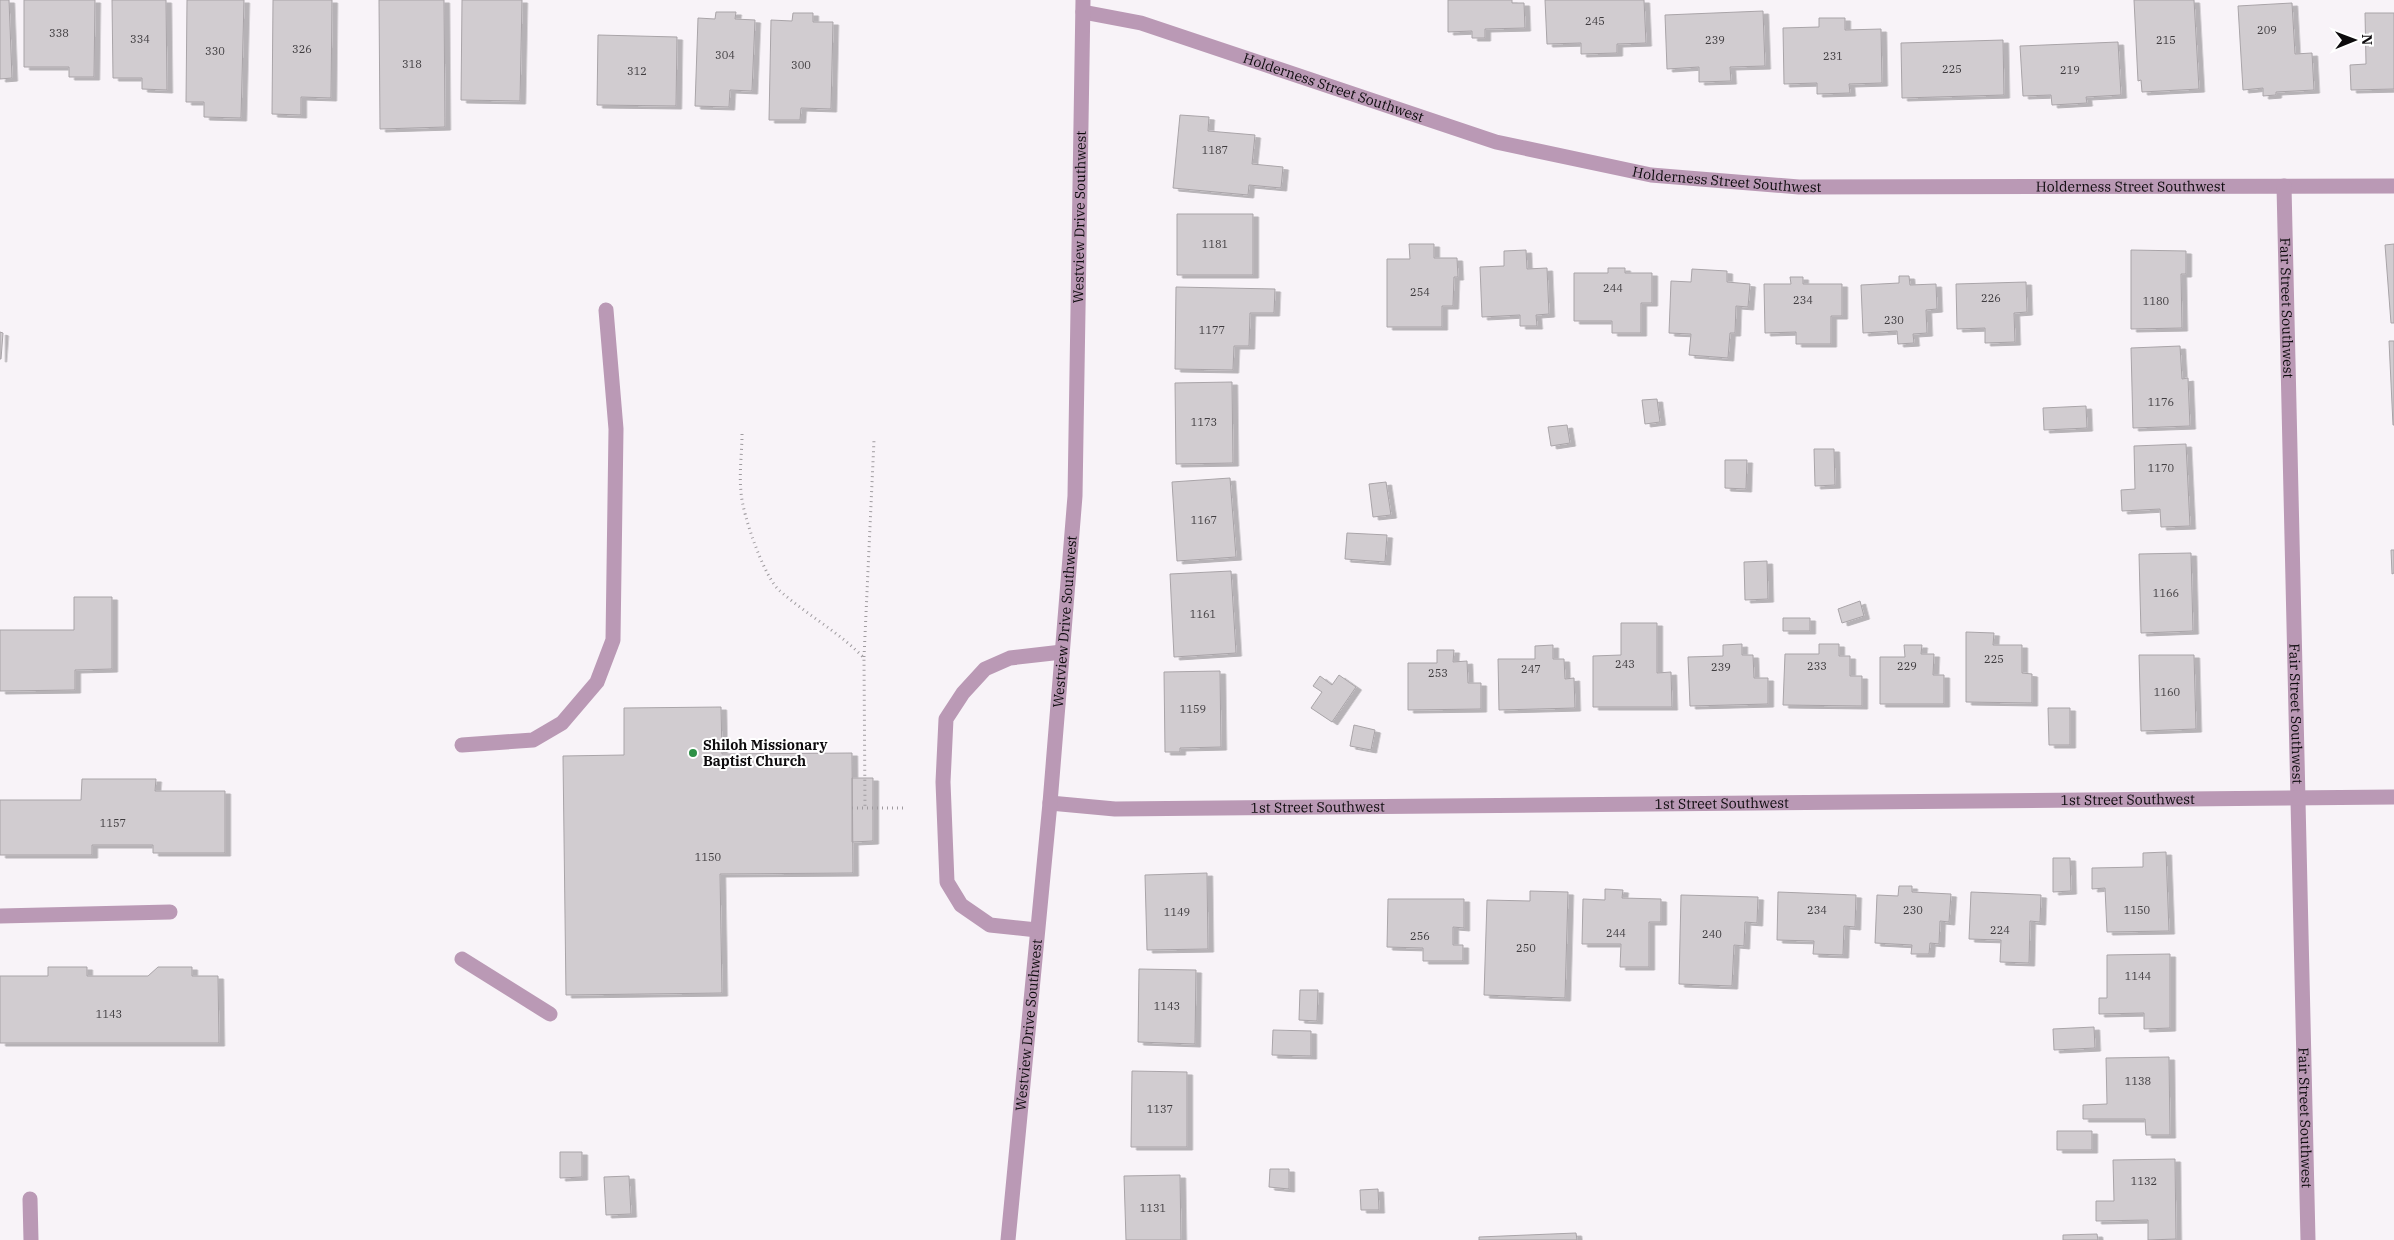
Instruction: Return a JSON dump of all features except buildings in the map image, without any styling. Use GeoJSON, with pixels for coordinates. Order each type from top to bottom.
{"type":"FeatureCollection","features":[{"type":"Feature","properties":{"kind":"street","name":"Holderness Street Southwest"},"geometry":{"type":"LineString","coordinates":[[1083,6],[1142,23],[1496,142],[1651,175],[1799,187],[2394,186]]}},
{"type":"Feature","properties":{"kind":"street","name":"Westview Drive Southwest"},"geometry":{"type":"LineString","coordinates":[[1008,1240],[1050,803],[1075,496],[1083,6]]}},
{"type":"Feature","properties":{"kind":"street","name":"Fair Street Southwest"},"geometry":{"type":"LineString","coordinates":[[2284,186],[2308,1240]]}},
{"type":"Feature","properties":{"kind":"street"},"geometry":{"type":"LineString","coordinates":[[462,745],[533,740],[562,723],[597,682],[613,640],[616,429],[606,310]]}},
{"type":"Feature","properties":{"kind":"street"},"geometry":{"type":"LineString","coordinates":[[1037,930],[990,924],[961,905],[947,882],[943,782],[946,719],[963,693],[985,669],[1010,658],[1062,652]]}},
{"type":"Feature","properties":{"kind":"street","name":"1st Street Southwest"},"geometry":{"type":"LineString","coordinates":[[1050,803],[1115,809],[2394,796]]}},
{"type":"Feature","properties":{"kind":"street"},"geometry":{"type":"LineString","coordinates":[[0,916],[170,912]]}},
{"type":"Feature","properties":{"kind":"street"},"geometry":{"type":"LineString","coordinates":[[462,959],[550,1014]]}},
{"type":"Feature","properties":{"kind":"street"},"geometry":{"type":"LineString","coordinates":[[30,1199],[31,1240]]}},
{"type":"Feature","properties":{"kind":"path"},"geometry":{"type":"LineString","coordinates":[[742,434],[741,494],[758,555],[768,576],[778,590],[848,642],[864,658]]}},
{"type":"Feature","properties":{"kind":"path"},"geometry":{"type":"LineString","coordinates":[[865,808],[864,658],[874,440]]}},
{"type":"Feature","properties":{"kind":"path"},"geometry":{"type":"LineString","coordinates":[[852,808],[906,808]]}},
{"type":"Feature","properties":{"kind":"place","name":"Shiloh Missionary Baptist Church"},"geometry":{"type":"Point","coordinates":[693,753]}}]}
